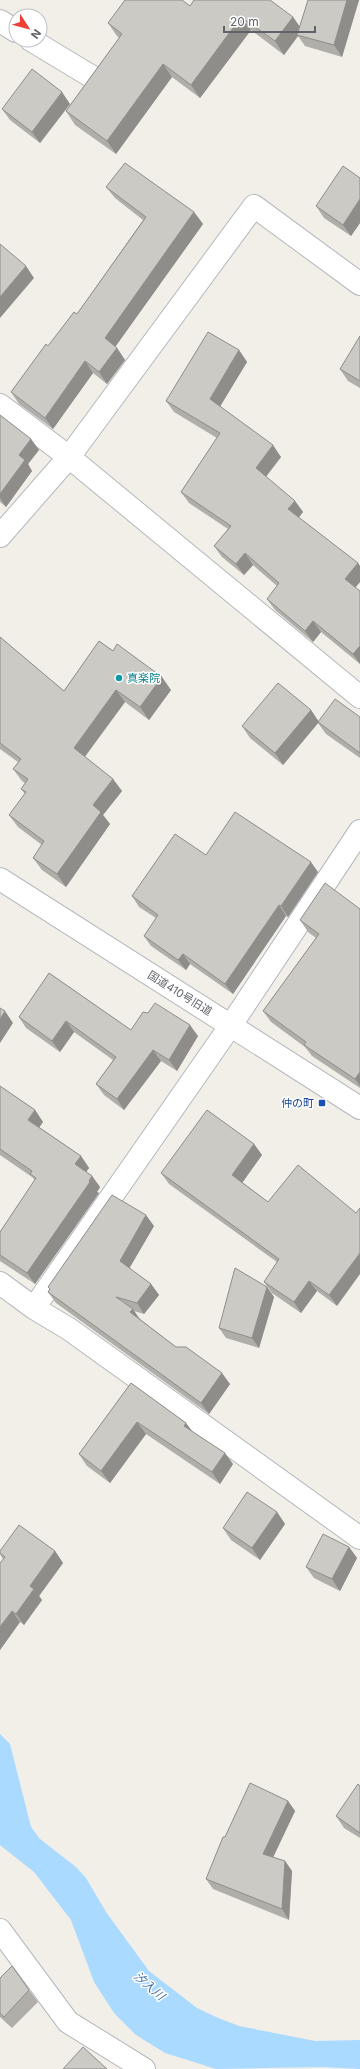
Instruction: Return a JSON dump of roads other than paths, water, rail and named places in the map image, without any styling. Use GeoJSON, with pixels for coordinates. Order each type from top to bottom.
{"type":"FeatureCollection","features":[{"type":"Feature","properties":{"kind":"street"},"geometry":{"type":"LineString","coordinates":[[44,48],[94,78]]}},
{"type":"Feature","properties":{"kind":"street"},"geometry":{"type":"LineString","coordinates":[[0,536],[69,457],[254,206],[360,284]]}},
{"type":"Feature","properties":{"kind":"street"},"geometry":{"type":"LineString","coordinates":[[0,405],[69,457],[360,697]]}},
{"type":"Feature","properties":{"kind":"street"},"geometry":{"type":"LineString","coordinates":[[34,1308],[231,1025],[360,831]]}},
{"type":"Feature","properties":{"kind":"street","name":"国道410号旧道"},"geometry":{"type":"LineString","coordinates":[[0,879],[360,1108]]}},
{"type":"Feature","properties":{"kind":"street"},"geometry":{"type":"LineString","coordinates":[[0,1283],[34,1308],[69,1330],[360,1538]]}},
{"type":"Feature","properties":{"kind":"street"},"geometry":{"type":"LineString","coordinates":[[2,1939],[68,2022],[144,2069]]}},
{"type":"Feature","properties":{"kind":"water","name":"汐入川"},"geometry":{"type":"Polygon","coordinates":[[[0,1734],[10,1744],[31,1827],[40,1839],[76,1867],[86,1878],[106,1912],[149,1971],[197,2008],[239,2026],[315,2041],[360,2040],[360,2069],[323,2067],[216,2069],[165,2053],[136,2035],[114,2013],[94,1982],[71,1920],[34,1872],[0,1845],[0,1734]]]}},
{"type":"Feature","properties":{"kind":"place","name":"真楽院"},"geometry":{"type":"Point","coordinates":[119,678]}},
{"type":"Feature","properties":{"kind":"place","name":"仲の町"},"geometry":{"type":"Point","coordinates":[322,1103]}}]}
